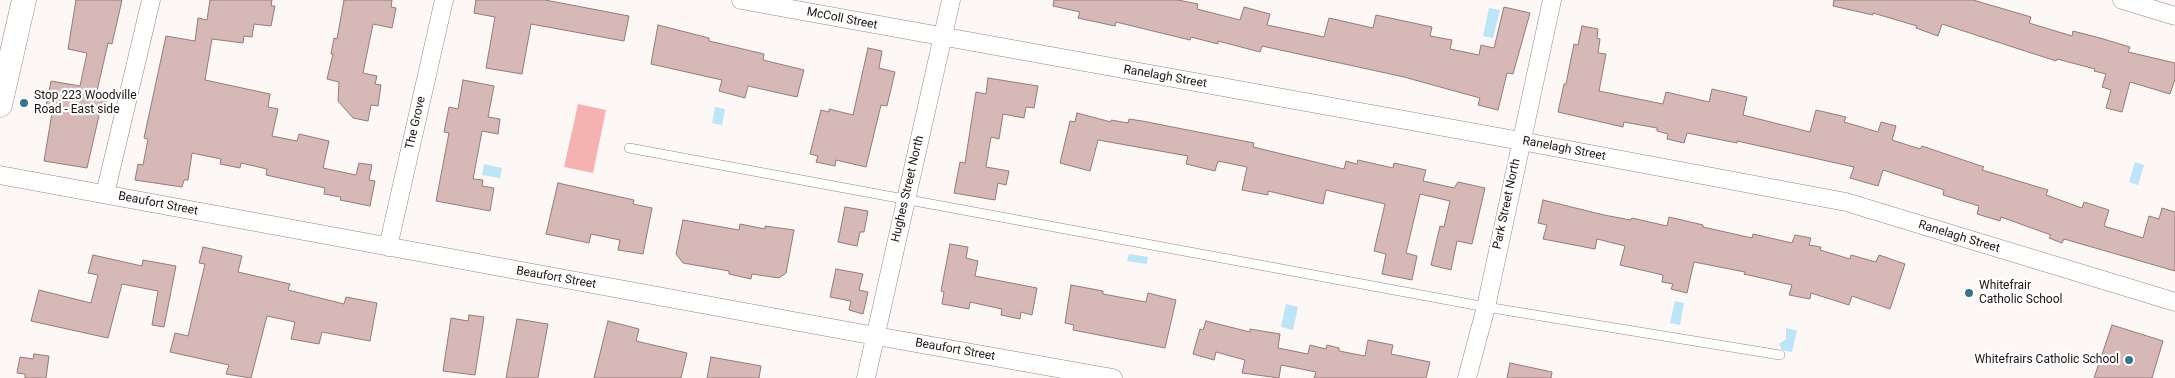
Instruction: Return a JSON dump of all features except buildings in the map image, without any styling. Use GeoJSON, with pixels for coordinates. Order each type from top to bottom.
{"type":"FeatureCollection","features":[{"type":"Feature","properties":{"kind":"main road"},"geometry":{"type":"LineString","coordinates":[[0,105],[24,0]]}},
{"type":"Feature","properties":{"kind":"street"},"geometry":{"type":"LineString","coordinates":[[105,194],[151,0]]}},
{"type":"Feature","properties":{"kind":"street","name":"The Grove"},"geometry":{"type":"LineString","coordinates":[[388,247],[444,0]]}},
{"type":"Feature","properties":{"kind":"street","name":"McColl Street"},"geometry":{"type":"LineString","coordinates":[[741,0],[942,38]]}},
{"type":"Feature","properties":{"kind":"street","name":"Hughes Street North"},"geometry":{"type":"LineString","coordinates":[[866,378],[951,0]]}},
{"type":"Feature","properties":{"kind":"street","name":"Park Street North"},"geometry":{"type":"LineString","coordinates":[[1467,378],[1486,307],[1552,0]]}},
{"type":"Feature","properties":{"kind":"street"},"geometry":{"type":"LineString","coordinates":[[2122,0],[2175,16]]}},
{"type":"Feature","properties":{"kind":"street","name":"Ranelagh Street"},"geometry":{"type":"LineString","coordinates":[[942,38],[1521,141],[1846,202],[2175,302]]}},
{"type":"Feature","properties":{"kind":"street","name":"Beaufort Street"},"geometry":{"type":"LineString","coordinates":[[0,175],[1113,378]]}},
{"type":"Feature","properties":{"kind":"lane"},"geometry":{"type":"LineString","coordinates":[[629,148],[1486,307],[1780,355]]}},
{"type":"Feature","properties":{"kind":"shaded area"},"geometry":{"type":"Polygon","coordinates":[[[578,104],[606,110],[593,173],[564,167],[578,104]]]}},
{"type":"Feature","properties":{"kind":"water"},"geometry":{"type":"Polygon","coordinates":[[[1489,8],[1500,10],[1493,38],[1483,36],[1489,8]]]}},
{"type":"Feature","properties":{"kind":"water"},"geometry":{"type":"Polygon","coordinates":[[[715,107],[725,109],[722,125],[712,123],[715,107]]]}},
{"type":"Feature","properties":{"kind":"water"},"geometry":{"type":"Polygon","coordinates":[[[2135,162],[2144,165],[2138,185],[2129,182],[2135,162]]]}},
{"type":"Feature","properties":{"kind":"water"},"geometry":{"type":"Polygon","coordinates":[[[484,164],[502,168],[500,178],[482,175],[484,164]]]}},
{"type":"Feature","properties":{"kind":"water"},"geometry":{"type":"Polygon","coordinates":[[[1129,254],[1148,257],[1147,264],[1127,261],[1129,254]]]}},
{"type":"Feature","properties":{"kind":"water"},"geometry":{"type":"Polygon","coordinates":[[[1675,301],[1684,303],[1680,325],[1670,323],[1675,301]]]}},
{"type":"Feature","properties":{"kind":"water"},"geometry":{"type":"Polygon","coordinates":[[[1286,304],[1298,307],[1293,330],[1281,327],[1286,304]]]}},
{"type":"Feature","properties":{"kind":"water"},"geometry":{"type":"Polygon","coordinates":[[[1786,328],[1797,331],[1792,352],[1782,350],[1779,344],[1786,339],[1786,328]]]}},
{"type":"Feature","properties":{"kind":"place","name":"Stop 223 Woodville Road - East side"},"geometry":{"type":"Point","coordinates":[24,103]}},
{"type":"Feature","properties":{"kind":"place","name":"Whitefrair Catholic School"},"geometry":{"type":"Point","coordinates":[1969,293]}},
{"type":"Feature","properties":{"kind":"place","name":"Whitefrairs Catholic School"},"geometry":{"type":"Point","coordinates":[2129,360]}}]}
